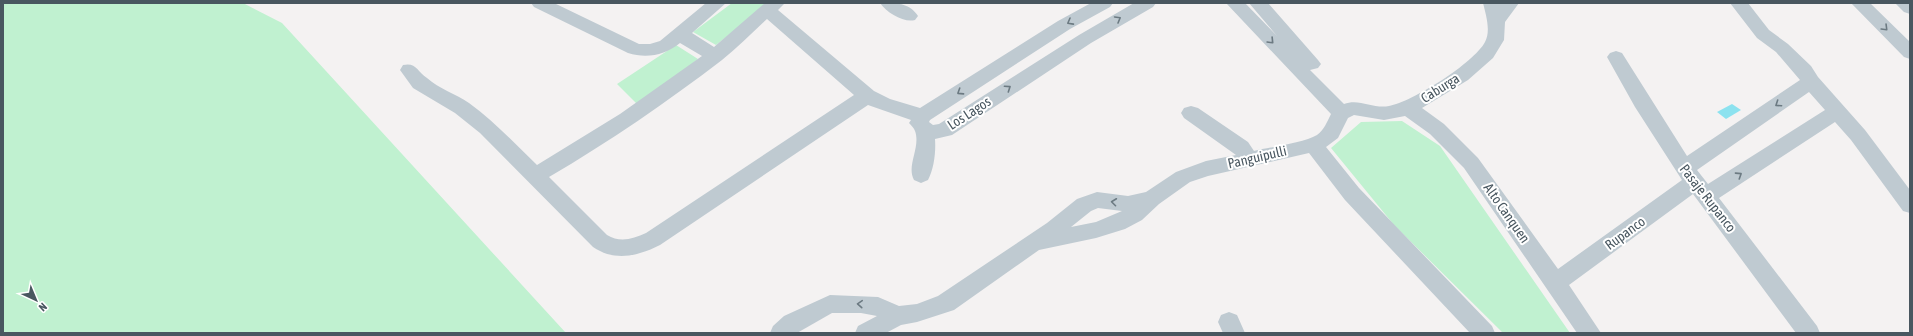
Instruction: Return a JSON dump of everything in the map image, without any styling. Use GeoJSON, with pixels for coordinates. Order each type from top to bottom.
{"type":"FeatureCollection","features":[{"type":"Feature","properties":{"kind":"street"},"geometry":{"type":"LineString","coordinates":[[540,3],[639,50],[661,48],[717,3]]}},
{"type":"Feature","properties":{"kind":"street"},"geometry":{"type":"LineString","coordinates":[[889,3],[909,16]]}},
{"type":"Feature","properties":{"kind":"street","name":"Los Lagos"},"geometry":{"type":"LineString","coordinates":[[1104,3],[1064,25],[941,104],[923,123],[934,132],[945,130],[1084,39],[1147,3]]}},
{"type":"Feature","properties":{"kind":"street"},"geometry":{"type":"LineString","coordinates":[[1235,3],[1260,14],[1347,110]]}},
{"type":"Feature","properties":{"kind":"street","name":"Caburga"},"geometry":{"type":"LineString","coordinates":[[1347,110],[1389,113],[1407,107],[1432,95],[1481,61],[1494,45],[1494,12],[1510,3]]}},
{"type":"Feature","properties":{"kind":"street"},"geometry":{"type":"LineString","coordinates":[[1739,3],[1763,34],[1782,48],[1804,71],[1811,82],[1858,134],[1910,205]]}},
{"type":"Feature","properties":{"kind":"street"},"geometry":{"type":"LineString","coordinates":[[1860,3],[1910,53]]}},
{"type":"Feature","properties":{"kind":"street"},"geometry":{"type":"LineString","coordinates":[[1904,3],[1910,8]]}},
{"type":"Feature","properties":{"kind":"street"},"geometry":{"type":"LineString","coordinates":[[535,176],[630,117],[715,56],[772,7],[867,96],[923,123],[926,148],[921,175]]}},
{"type":"Feature","properties":{"kind":"street"},"geometry":{"type":"LineString","coordinates":[[680,34],[715,56]]}},
{"type":"Feature","properties":{"kind":"street","name":"Pasaje Rupanco"},"geometry":{"type":"LineString","coordinates":[[1616,57],[1642,102],[1695,182],[1754,258],[1809,333]]}},
{"type":"Feature","properties":{"kind":"street"},"geometry":{"type":"LineString","coordinates":[[410,70],[420,83],[449,99],[475,118],[604,244],[620,248],[636,246],[653,239],[867,96]]}},
{"type":"Feature","properties":{"kind":"street","name":"Rupanco"},"geometry":{"type":"LineString","coordinates":[[1555,283],[1695,182],[1811,82]]}},
{"type":"Feature","properties":{"kind":"street"},"geometry":{"type":"LineString","coordinates":[[941,104],[944,114],[952,119],[962,119]]}},
{"type":"Feature","properties":{"kind":"street","name":"Alto Canquen"},"geometry":{"type":"LineString","coordinates":[[1407,107],[1437,129],[1471,163],[1590,333]]}},
{"type":"Feature","properties":{"kind":"street","name":"Panguipulli"},"geometry":{"type":"LineString","coordinates":[[1034,243],[1096,230],[1118,223],[1135,214],[1152,198],[1183,177],[1206,169],[1249,158],[1313,145],[1324,140],[1331,133],[1347,110]]}},
{"type":"Feature","properties":{"kind":"street","name":"Rupanco"},"geometry":{"type":"LineString","coordinates":[[1695,182],[1837,111]]}},
{"type":"Feature","properties":{"kind":"street"},"geometry":{"type":"LineString","coordinates":[[1190,113],[1241,147],[1249,158]]}},
{"type":"Feature","properties":{"kind":"street"},"geometry":{"type":"LineString","coordinates":[[1313,145],[1352,194],[1484,333]]}},
{"type":"Feature","properties":{"kind":"street","name":"Panguipulli"},"geometry":{"type":"LineString","coordinates":[[866,333],[897,316],[917,313],[946,303],[1034,243],[1084,205],[1097,200],[1128,204],[1152,198]]}},
{"type":"Feature","properties":{"kind":"street"},"geometry":{"type":"LineString","coordinates":[[781,333],[792,323],[830,304],[861,304],[878,306],[897,316]]}},
{"type":"Feature","properties":{"kind":"green space"},"geometry":{"type":"Polygon","coordinates":[[[3,3],[243,3],[282,23],[566,333],[3,333],[3,3]]]}},
{"type":"Feature","properties":{"kind":"green space"},"geometry":{"type":"Polygon","coordinates":[[[732,3],[769,3],[716,45],[693,32],[732,3]]]}},
{"type":"Feature","properties":{"kind":"green space"},"geometry":{"type":"Polygon","coordinates":[[[676,45],[698,59],[639,106],[617,84],[676,45]]]}},
{"type":"Feature","properties":{"kind":"green space"},"geometry":{"type":"Polygon","coordinates":[[[1402,121],[1440,146],[1570,333],[1503,333],[1394,225],[1331,148],[1361,122],[1402,121]]]}},
{"type":"Feature","properties":{"kind":"water"},"geometry":{"type":"Polygon","coordinates":[[[1732,104],[1741,110],[1726,119],[1717,112],[1732,104]]]}}]}
